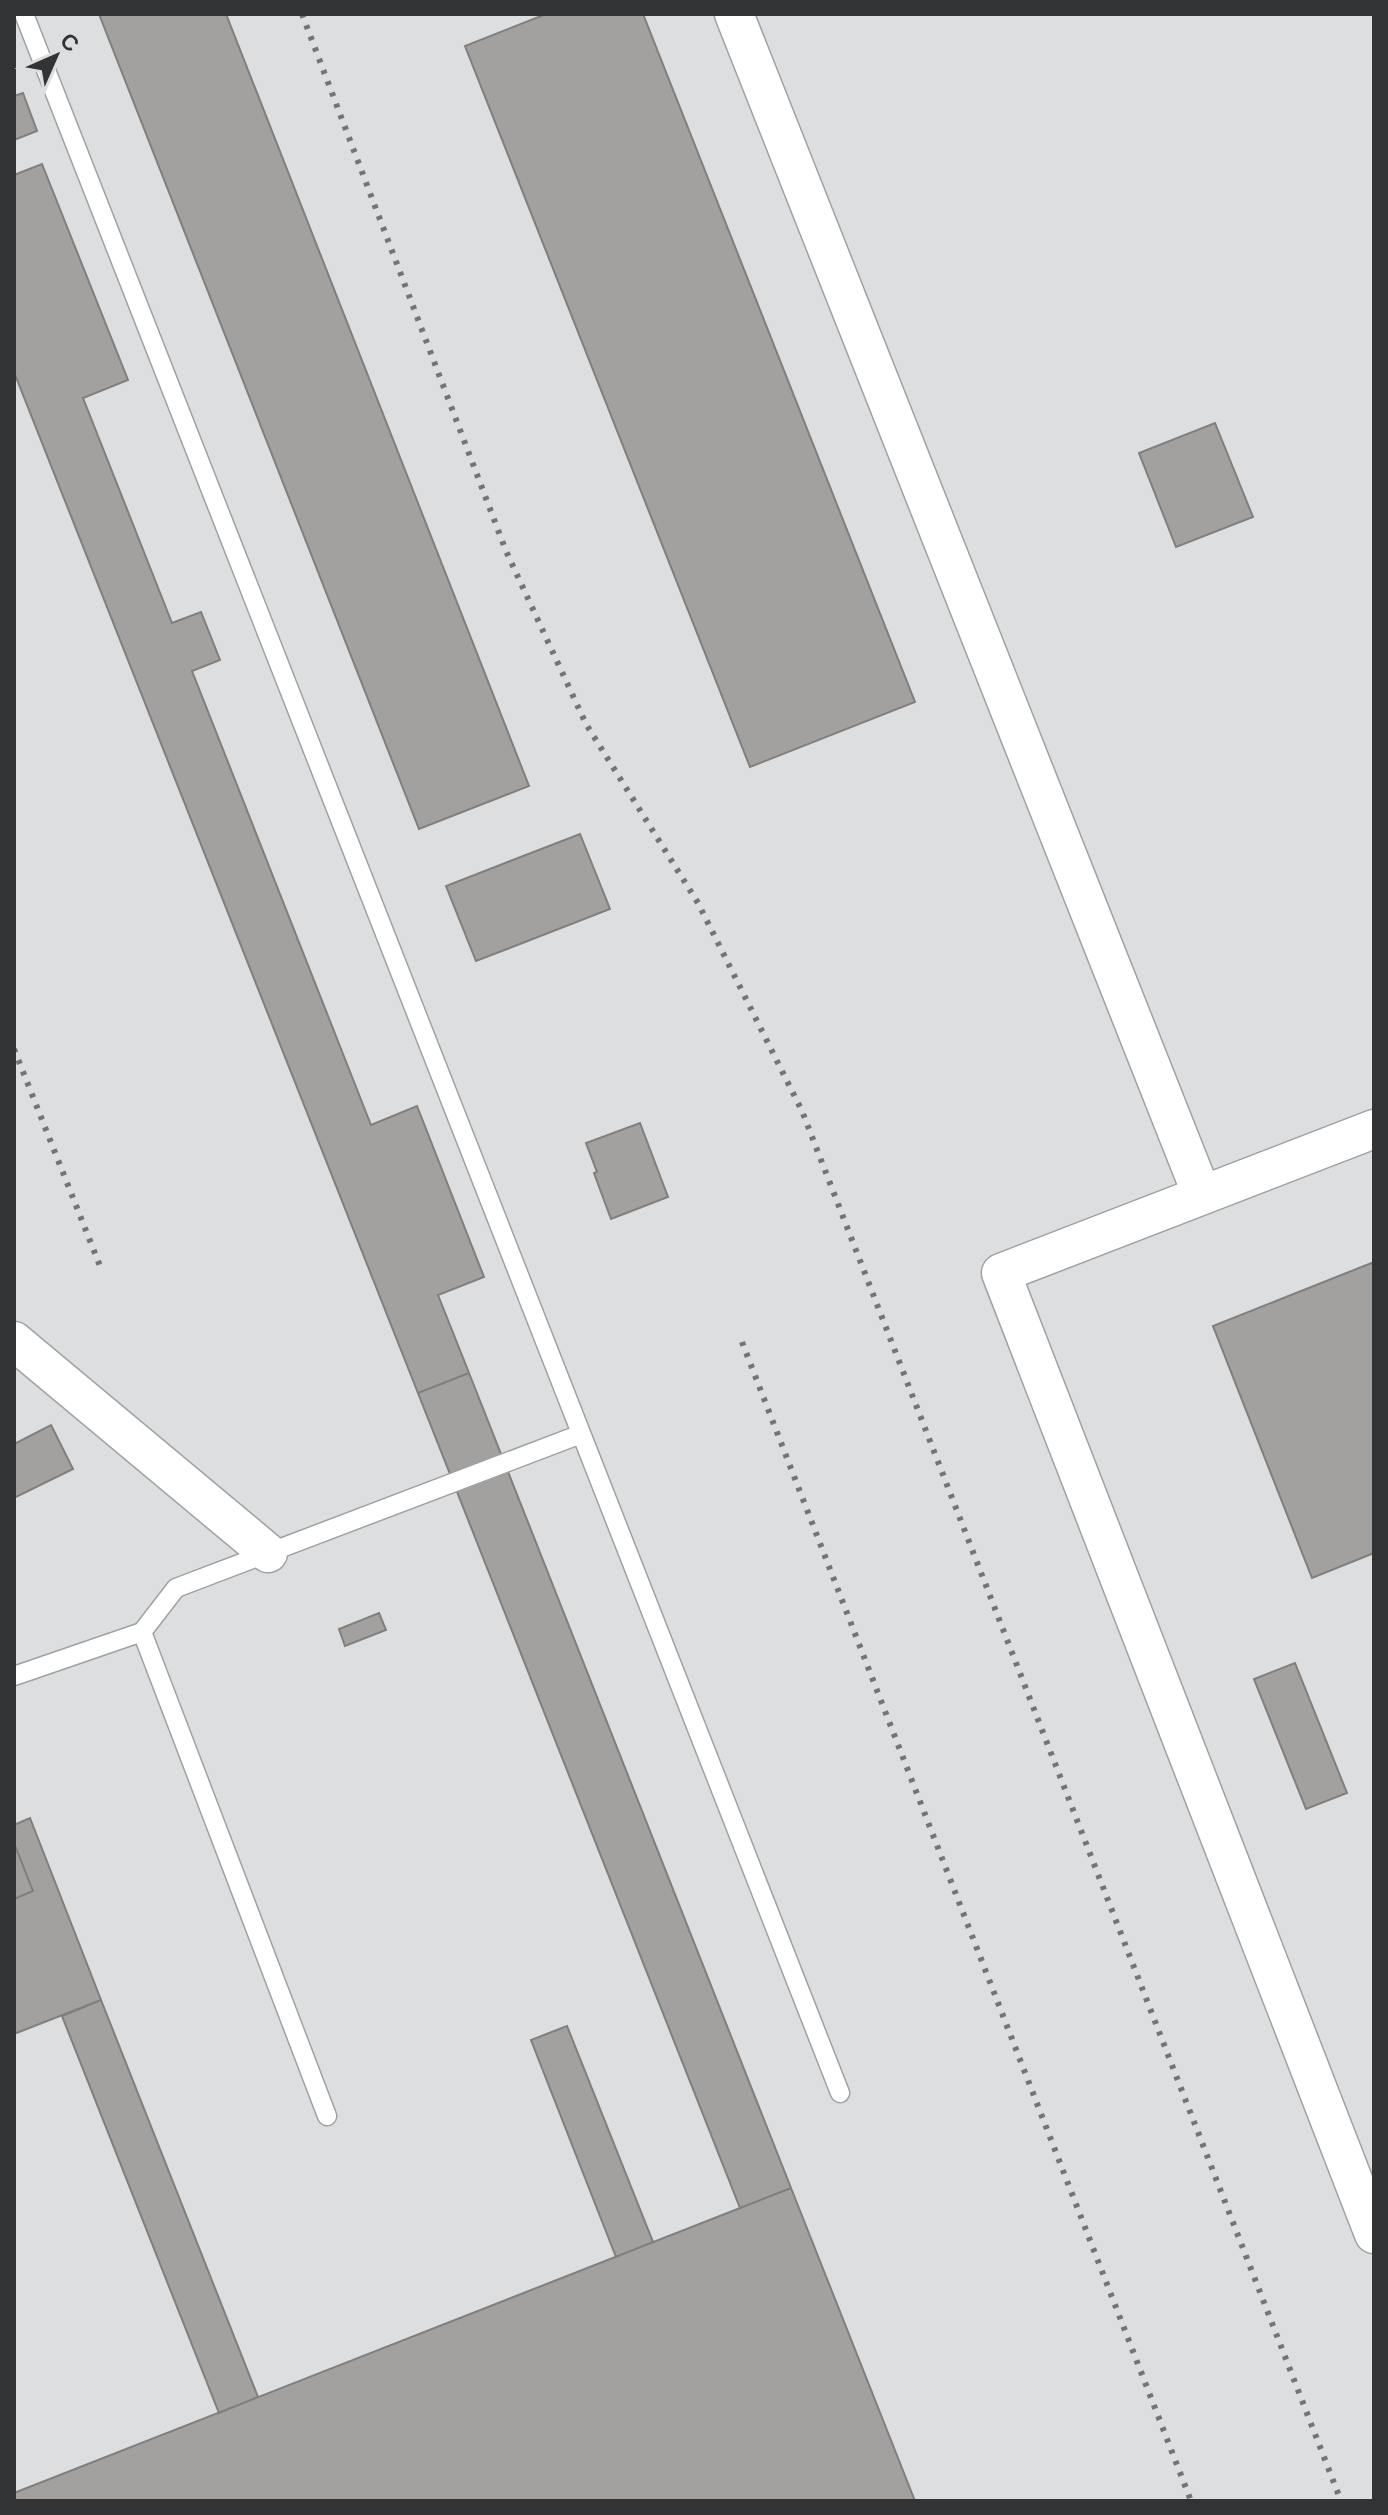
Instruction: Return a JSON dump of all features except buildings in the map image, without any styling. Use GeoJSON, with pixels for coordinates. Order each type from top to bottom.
{"type":"FeatureCollection","features":[{"type":"Feature","properties":{"kind":"street"},"geometry":{"type":"LineString","coordinates":[[734,14],[1202,1195]]}},
{"type":"Feature","properties":{"kind":"street"},"geometry":{"type":"LineString","coordinates":[[1374,1129],[1001,1273],[1374,2234]]}},
{"type":"Feature","properties":{"kind":"street"},"geometry":{"type":"LineString","coordinates":[[14,1341],[268,1553]]}},
{"type":"Feature","properties":{"kind":"lane"},"geometry":{"type":"LineString","coordinates":[[24,14],[840,2093]]}},
{"type":"Feature","properties":{"kind":"lane"},"geometry":{"type":"LineString","coordinates":[[14,1676],[142,1632],[176,1588],[581,1434]]}},
{"type":"Feature","properties":{"kind":"lane"},"geometry":{"type":"LineString","coordinates":[[142,1632],[327,2116]]}},
{"type":"Feature","properties":{"kind":"railway"},"geometry":{"type":"LineString","coordinates":[[302,14],[506,551],[586,724],[698,903],[802,1111],[1341,2501]]}},
{"type":"Feature","properties":{"kind":"railway"},"geometry":{"type":"LineString","coordinates":[[14,1049],[100,1266]]}},
{"type":"Feature","properties":{"kind":"railway"},"geometry":{"type":"LineString","coordinates":[[742,1342],[1191,2501]]}}]}
